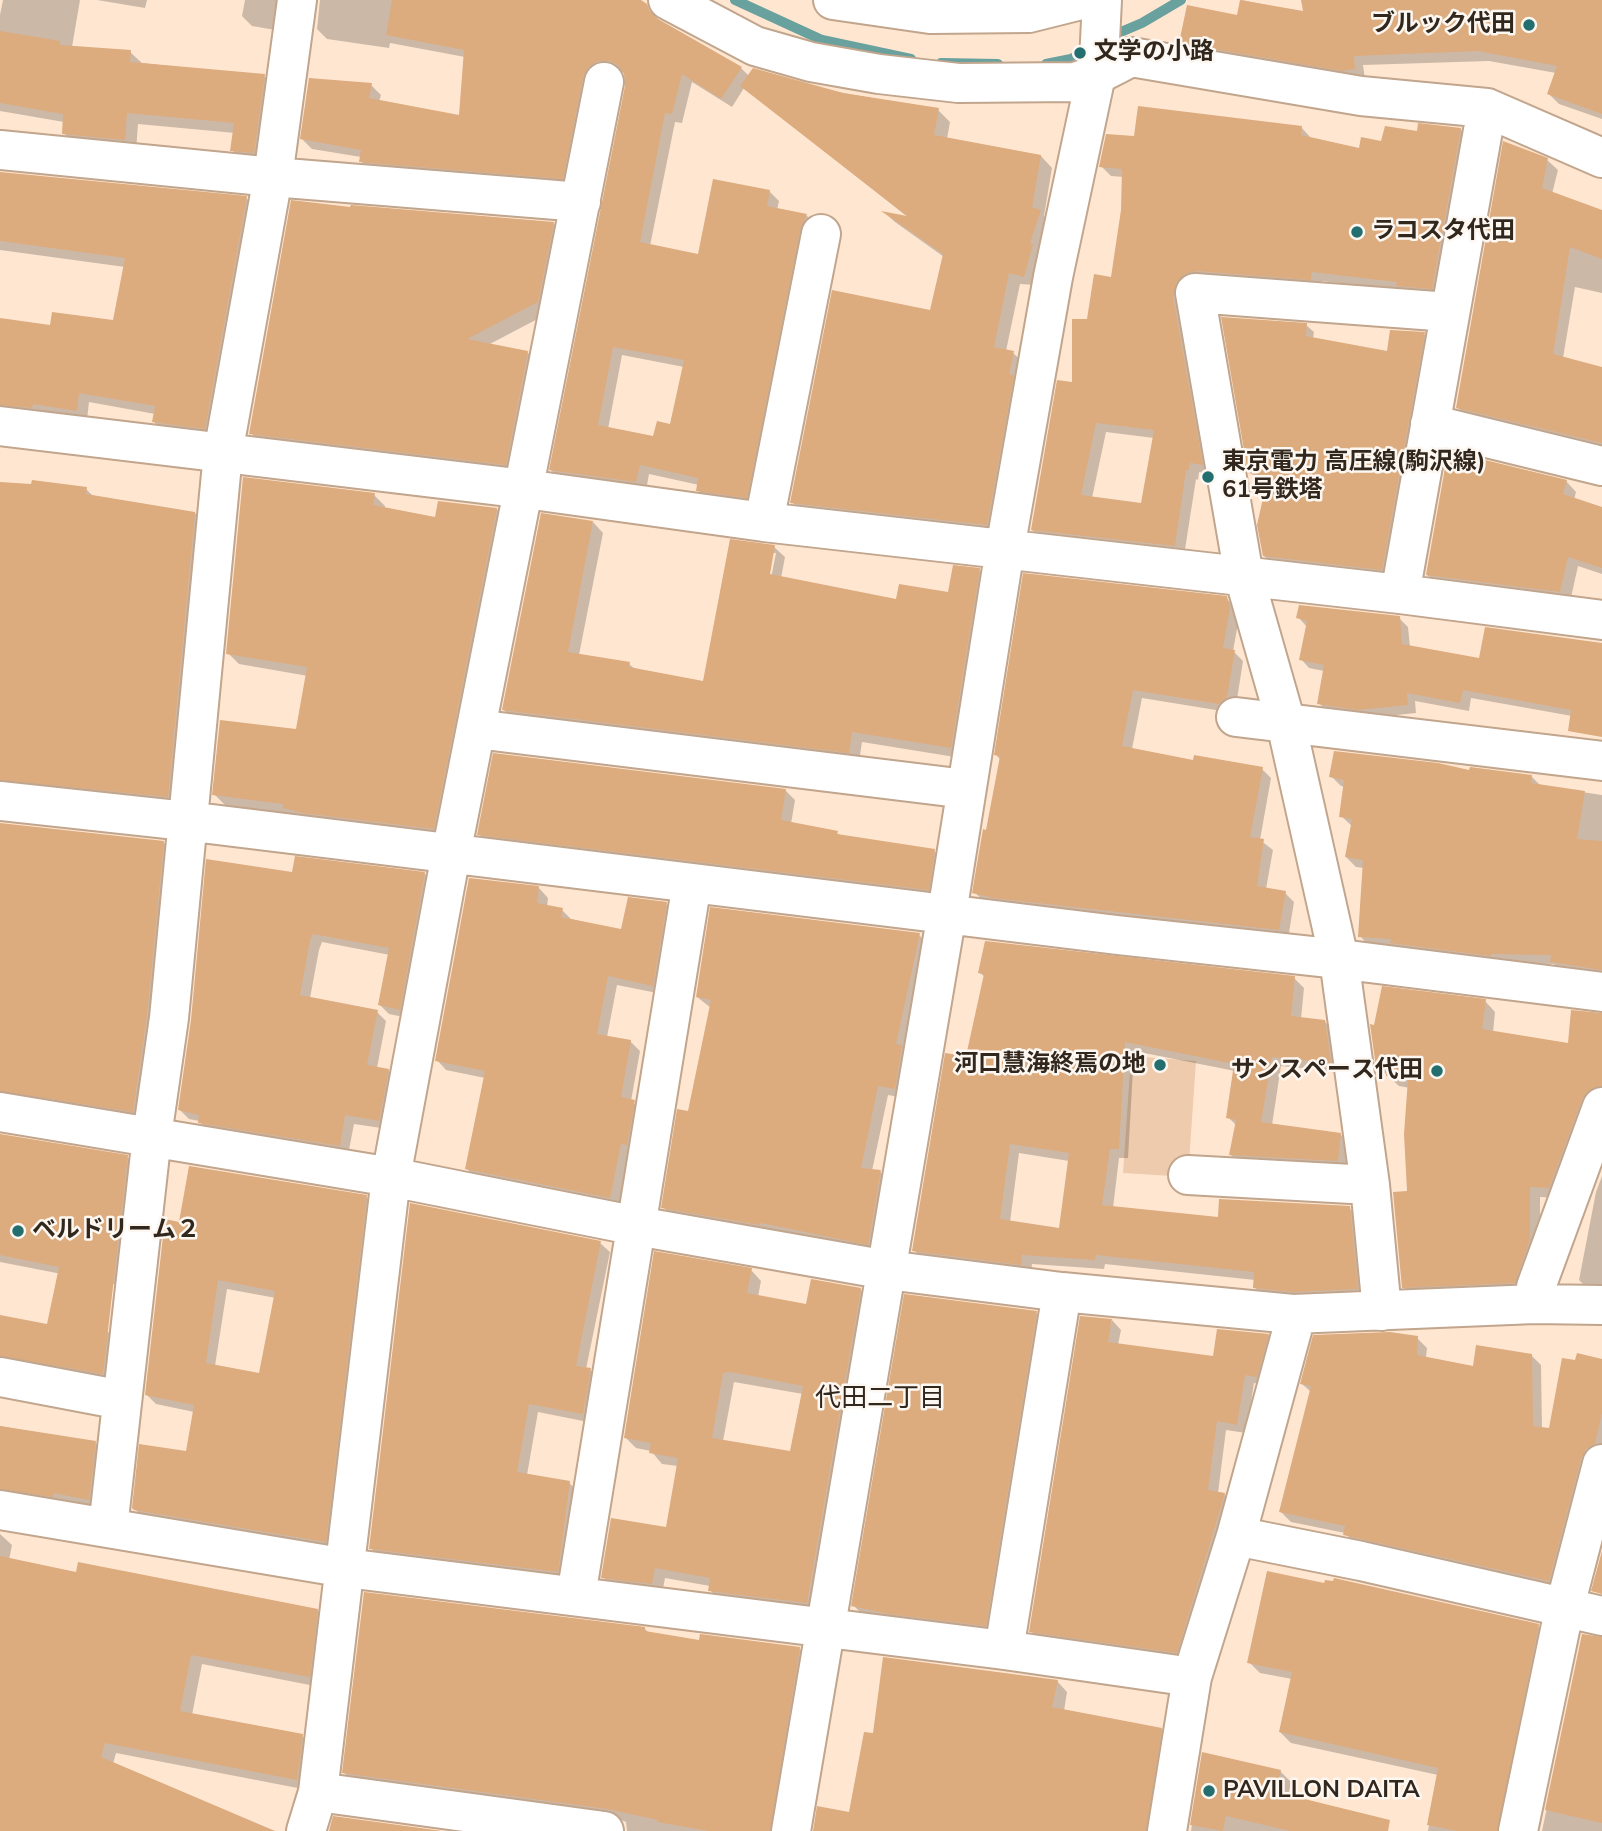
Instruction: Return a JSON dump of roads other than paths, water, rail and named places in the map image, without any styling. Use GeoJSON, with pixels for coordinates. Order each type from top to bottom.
{"type":"FeatureCollection","features":[{"type":"Feature","properties":{"kind":"street"},"geometry":{"type":"LineString","coordinates":[[108,1528],[152,1136],[169,1018],[223,453],[273,177],[297,0]]}},
{"type":"Feature","properties":{"kind":"street"},"geometry":{"type":"LineString","coordinates":[[668,0],[755,46],[811,62],[879,74],[958,83],[1075,82],[1096,33]]}},
{"type":"Feature","properties":{"kind":"street"},"geometry":{"type":"LineString","coordinates":[[834,0],[930,14],[1029,13],[1096,33],[1131,57],[1361,96],[1488,108],[1602,158]]}},
{"type":"Feature","properties":{"kind":"street"},"geometry":{"type":"LineString","coordinates":[[791,1831],[947,913],[1005,549],[1096,33]]}},
{"type":"Feature","properties":{"kind":"street"},"geometry":{"type":"LineString","coordinates":[[306,1831],[318,1792],[391,1177],[450,854],[525,489],[604,82]]}},
{"type":"Feature","properties":{"kind":"street"},"geometry":{"type":"LineString","coordinates":[[1400,594],[1488,108]]}},
{"type":"Feature","properties":{"kind":"street"},"geometry":{"type":"LineString","coordinates":[[0,150],[273,177],[581,202]]}},
{"type":"Feature","properties":{"kind":"street"},"geometry":{"type":"LineString","coordinates":[[764,522],[821,234]]}},
{"type":"Feature","properties":{"kind":"street"},"geometry":{"type":"LineString","coordinates":[[1382,1311],[1370,1185],[1339,959],[1286,723],[1244,576],[1195,293],[1449,312]]}},
{"type":"Feature","properties":{"kind":"street"},"geometry":{"type":"LineString","coordinates":[[1430,424],[1602,466]]}},
{"type":"Feature","properties":{"kind":"street"},"geometry":{"type":"LineString","coordinates":[[0,426],[525,489],[764,522],[1400,594],[1602,620]]}},
{"type":"Feature","properties":{"kind":"street"},"geometry":{"type":"LineString","coordinates":[[1236,717],[1602,761]]}},
{"type":"Feature","properties":{"kind":"street"},"geometry":{"type":"LineString","coordinates":[[476,729],[966,789]]}},
{"type":"Feature","properties":{"kind":"street"},"geometry":{"type":"LineString","coordinates":[[0,801],[187,821],[1602,992]]}},
{"type":"Feature","properties":{"kind":"street"},"geometry":{"type":"LineString","coordinates":[[576,1596],[692,883]]}},
{"type":"Feature","properties":{"kind":"street"},"geometry":{"type":"LineString","coordinates":[[1535,1304],[1536,1287],[1602,1107]]}},
{"type":"Feature","properties":{"kind":"street"},"geometry":{"type":"LineString","coordinates":[[0,1112],[391,1177],[637,1226],[887,1270],[1062,1292],[1293,1314],[1535,1304],[1602,1305]]}},
{"type":"Feature","properties":{"kind":"street"},"geometry":{"type":"LineString","coordinates":[[1188,1175],[1370,1185]]}},
{"type":"Feature","properties":{"kind":"street"},"geometry":{"type":"LineString","coordinates":[[1004,1650],[1062,1292]]}},
{"type":"Feature","properties":{"kind":"street"},"geometry":{"type":"LineString","coordinates":[[1169,1831],[1192,1676],[1236,1536],[1293,1327],[1293,1314]]}},
{"type":"Feature","properties":{"kind":"street"},"geometry":{"type":"LineString","coordinates":[[0,1377],[122,1400]]}},
{"type":"Feature","properties":{"kind":"street"},"geometry":{"type":"LineString","coordinates":[[1518,1831],[1565,1606],[1602,1464]]}},
{"type":"Feature","properties":{"kind":"street"},"geometry":{"type":"LineString","coordinates":[[0,1510],[346,1568],[1192,1676]]}},
{"type":"Feature","properties":{"kind":"street"},"geometry":{"type":"LineString","coordinates":[[1236,1536],[1362,1561],[1602,1616]]}},
{"type":"Feature","properties":{"kind":"street"},"geometry":{"type":"LineString","coordinates":[[318,1792],[559,1828],[604,1831]]}},
{"type":"Feature","properties":{"kind":"waterway"},"geometry":{"type":"LineString","coordinates":[[735,0],[822,40],[911,59]]}},
{"type":"Feature","properties":{"kind":"waterway"},"geometry":{"type":"LineString","coordinates":[[1109,37],[1142,23],[1181,0]]}},
{"type":"Feature","properties":{"kind":"waterway"},"geometry":{"type":"LineString","coordinates":[[1046,64],[1071,59],[1092,47]]}},
{"type":"Feature","properties":{"kind":"waterway"},"geometry":{"type":"LineString","coordinates":[[941,63],[998,64]]}},
{"type":"Feature","properties":{"kind":"place","name":"ブルック代田"},"geometry":{"type":"Point","coordinates":[1529,25]}},
{"type":"Feature","properties":{"kind":"place","name":"文学の小路"},"geometry":{"type":"Point","coordinates":[1080,53]}},
{"type":"Feature","properties":{"kind":"place","name":"ラコスタ代田"},"geometry":{"type":"Point","coordinates":[1357,232]}},
{"type":"Feature","properties":{"kind":"place","name":"東京電力 高圧線(駒沢線) 61号鉄塔"},"geometry":{"type":"Point","coordinates":[1208,477]}},
{"type":"Feature","properties":{"kind":"place","name":"河口慧海終焉の地"},"geometry":{"type":"Point","coordinates":[1160,1065]}},
{"type":"Feature","properties":{"kind":"place","name":"サンスペース代田"},"geometry":{"type":"Point","coordinates":[1437,1071]}},
{"type":"Feature","properties":{"kind":"place","name":"ベルドリーム２"},"geometry":{"type":"Point","coordinates":[18,1231]}},
{"type":"Feature","properties":{"kind":"place","name":"PAVILLON DAITA"},"geometry":{"type":"Point","coordinates":[1209,1791]}},
{"type":"Feature","properties":{"kind":"district","name":"代田二丁目"},"geometry":{"type":"Point","coordinates":[880,1400]}}]}
